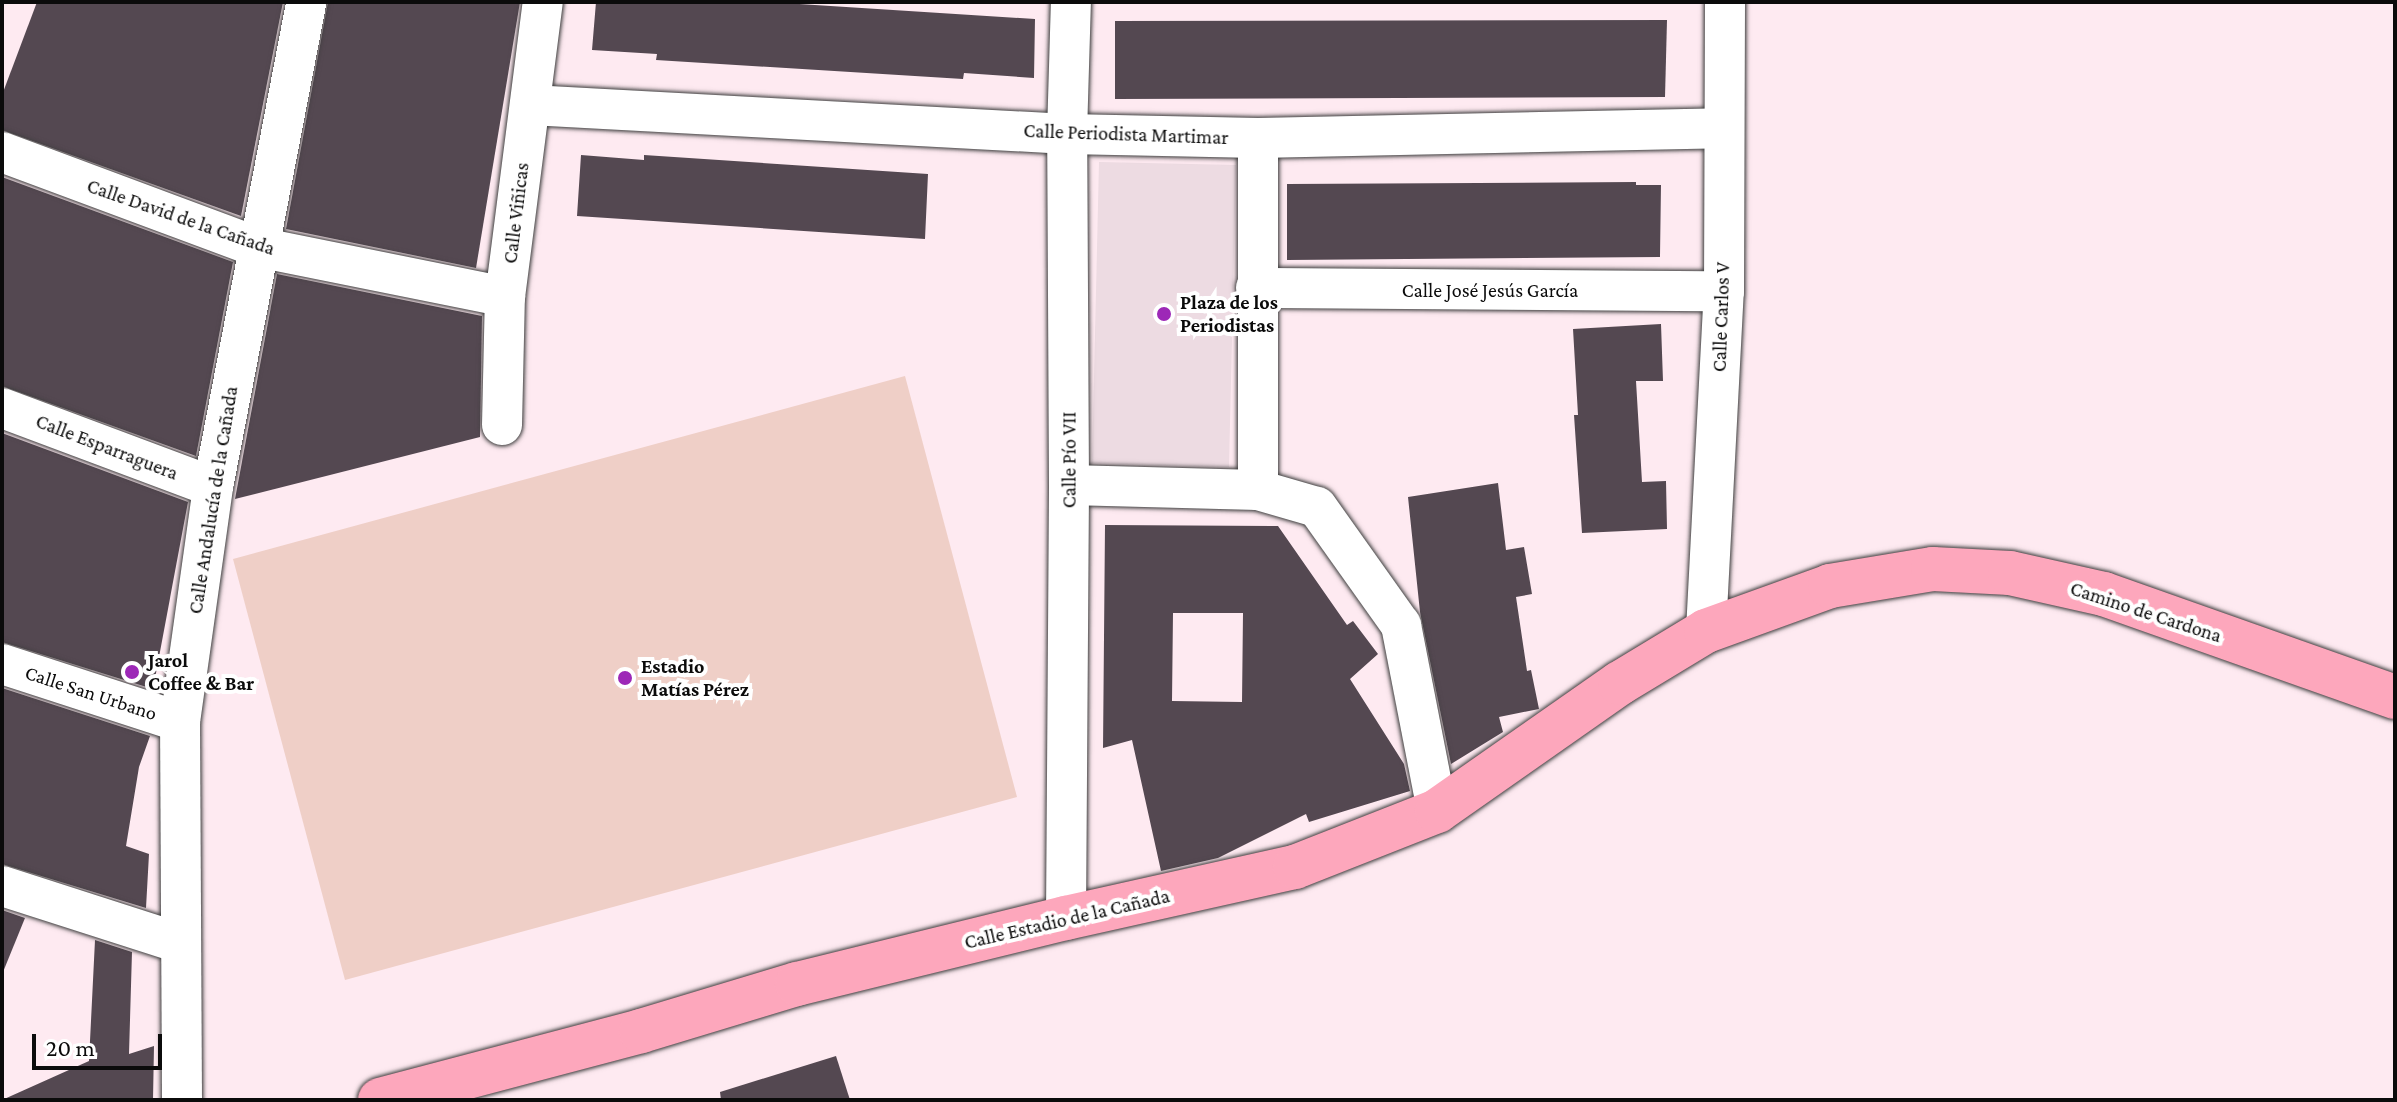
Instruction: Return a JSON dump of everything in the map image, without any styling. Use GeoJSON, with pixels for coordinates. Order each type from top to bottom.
{"type":"FeatureCollection","features":[{"type":"Feature","properties":{"kind":"street","name":"Calle Andalucía de la Cañada"},"geometry":{"type":"LineString","coordinates":[[182,1100],[180,722],[213,487],[306,2]]}},
{"type":"Feature","properties":{"kind":"street","name":"Calle Viñicas"},"geometry":{"type":"LineString","coordinates":[[502,425],[505,297],[543,2]]}},
{"type":"Feature","properties":{"kind":"street","name":"Calle Pío VII"},"geometry":{"type":"LineString","coordinates":[[1066,918],[1069,485],[1067,134],[1071,2]]}},
{"type":"Feature","properties":{"kind":"street","name":"Calle Carlos V"},"geometry":{"type":"LineString","coordinates":[[1706,631],[1724,291],[1722,128],[1725,2]]}},
{"type":"Feature","properties":{"kind":"street","name":"Calle Periodista Martimar"},"geometry":{"type":"LineString","coordinates":[[530,105],[1067,134],[1258,138],[1722,128]]}},
{"type":"Feature","properties":{"kind":"street"},"geometry":{"type":"LineString","coordinates":[[1258,138],[1258,490]]}},
{"type":"Feature","properties":{"kind":"street","name":"Calle David de la Cañada"},"geometry":{"type":"LineString","coordinates":[[2,152],[258,247],[505,297]]}},
{"type":"Feature","properties":{"kind":"street","name":"Calle José Jesús García"},"geometry":{"type":"LineString","coordinates":[[1256,288],[1724,291]]}},
{"type":"Feature","properties":{"kind":"street","name":"Calle Esparraguera"},"geometry":{"type":"LineString","coordinates":[[2,408],[213,487]]}},
{"type":"Feature","properties":{"kind":"street"},"geometry":{"type":"LineString","coordinates":[[1069,485],[1258,490],[1317,507],[1401,625],[1437,811]]}},
{"type":"Feature","properties":{"kind":"street","name":"Camino de Cardona"},"geometry":{"type":"LineString","coordinates":[[1706,631],[1830,586],[1933,569],[2010,573],[2104,594],[2395,697]]}},
{"type":"Feature","properties":{"kind":"street","name":"Calle Estadio de la Cañada"},"geometry":{"type":"LineString","coordinates":[[380,1100],[444,1092],[797,984],[1066,918],[1295,867],[1437,811],[1620,683],[1706,631]]}},
{"type":"Feature","properties":{"kind":"street","name":"Calle San Urbano"},"geometry":{"type":"LineString","coordinates":[[4,670],[180,722]]}},
{"type":"Feature","properties":{"kind":"street"},"geometry":{"type":"LineString","coordinates":[[2,886],[180,943]]}},
{"type":"Feature","properties":{"kind":"shaded area","name":"Plaza de los Periodistas"},"geometry":{"type":"Polygon","coordinates":[[[1099,162],[1236,165],[1229,467],[1092,463],[1099,162]]]}},
{"type":"Feature","properties":{"kind":"shaded area","name":"Estadio Matías Pérez"},"geometry":{"type":"Polygon","coordinates":[[[905,376],[1017,797],[345,980],[233,559],[905,376]]]}},
{"type":"Feature","properties":{"kind":"building"},"geometry":{"type":"Polygon","coordinates":[[[37,2],[283,2],[241,216],[2,130],[2,95],[37,2]]]}},
{"type":"Feature","properties":{"kind":"building"},"geometry":{"type":"Polygon","coordinates":[[[328,2],[520,2],[476,268],[286,229],[328,2]]]}},
{"type":"Feature","properties":{"kind":"building"},"geometry":{"type":"Polygon","coordinates":[[[596,2],[768,2],[1035,19],[1034,78],[964,73],[963,79],[656,60],[657,54],[592,50],[596,2]]]}},
{"type":"Feature","properties":{"kind":"building"},"geometry":{"type":"Polygon","coordinates":[[[1667,20],[1665,97],[1115,99],[1115,21],[1667,20]]]}},
{"type":"Feature","properties":{"kind":"building"},"geometry":{"type":"Polygon","coordinates":[[[581,155],[644,160],[644,155],[928,174],[925,239],[577,216],[581,155]]]}},
{"type":"Feature","properties":{"kind":"building"},"geometry":{"type":"Polygon","coordinates":[[[2,177],[233,262],[196,456],[2,386],[2,177]]]}},
{"type":"Feature","properties":{"kind":"building"},"geometry":{"type":"Polygon","coordinates":[[[1636,182],[1636,185],[1661,185],[1660,257],[1287,260],[1287,184],[1636,182]]]}},
{"type":"Feature","properties":{"kind":"building"},"geometry":{"type":"Polygon","coordinates":[[[277,274],[482,316],[480,437],[235,499],[277,274]]]}},
{"type":"Feature","properties":{"kind":"building"},"geometry":{"type":"Polygon","coordinates":[[[1661,324],[1663,381],[1636,381],[1642,482],[1666,481],[1667,529],[1582,533],[1574,415],[1578,415],[1573,329],[1661,324]]]}},
{"type":"Feature","properties":{"kind":"building"},"geometry":{"type":"Polygon","coordinates":[[[2,433],[188,502],[153,689],[2,642],[2,433]]]}},
{"type":"Feature","properties":{"kind":"building"},"geometry":{"type":"Polygon","coordinates":[[[1498,483],[1506,550],[1524,547],[1532,594],[1516,597],[1527,671],[1531,670],[1539,709],[1499,717],[1503,732],[1451,764],[1420,612],[1408,497],[1498,483]]]}},
{"type":"Feature","properties":{"kind":"building"},"geometry":{"type":"Polygon","coordinates":[[[1105,525],[1278,526],[1347,625],[1353,621],[1378,654],[1350,679],[1404,764],[1410,791],[1309,822],[1306,814],[1218,858],[1161,871],[1132,740],[1103,748],[1105,525]],[[1173,613],[1172,701],[1242,702],[1243,613],[1173,613]]]}},
{"type":"Feature","properties":{"kind":"building"},"geometry":{"type":"Polygon","coordinates":[[[2,688],[150,736],[139,767],[126,846],[149,854],[146,908],[2,864],[2,688]]]}},
{"type":"Feature","properties":{"kind":"building"},"geometry":{"type":"Polygon","coordinates":[[[2,910],[25,918],[3,972],[2,972],[2,910]]]}},
{"type":"Feature","properties":{"kind":"building"},"geometry":{"type":"Polygon","coordinates":[[[95,940],[132,952],[129,1054],[154,1046],[153,1100],[2,1100],[89,1061],[95,940]]]}},
{"type":"Feature","properties":{"kind":"building"},"geometry":{"type":"Polygon","coordinates":[[[836,1056],[850,1100],[721,1100],[720,1092],[836,1056]]]}},
{"type":"Feature","properties":{"kind":"place","name":"Plaza de los Periodistas"},"geometry":{"type":"Point","coordinates":[1164,314]}},
{"type":"Feature","properties":{"kind":"place","name":"Jarol Coffee & Bar"},"geometry":{"type":"Point","coordinates":[132,672]}},
{"type":"Feature","properties":{"kind":"place","name":"Estadio Matías Pérez"},"geometry":{"type":"Point","coordinates":[625,678]}}]}
